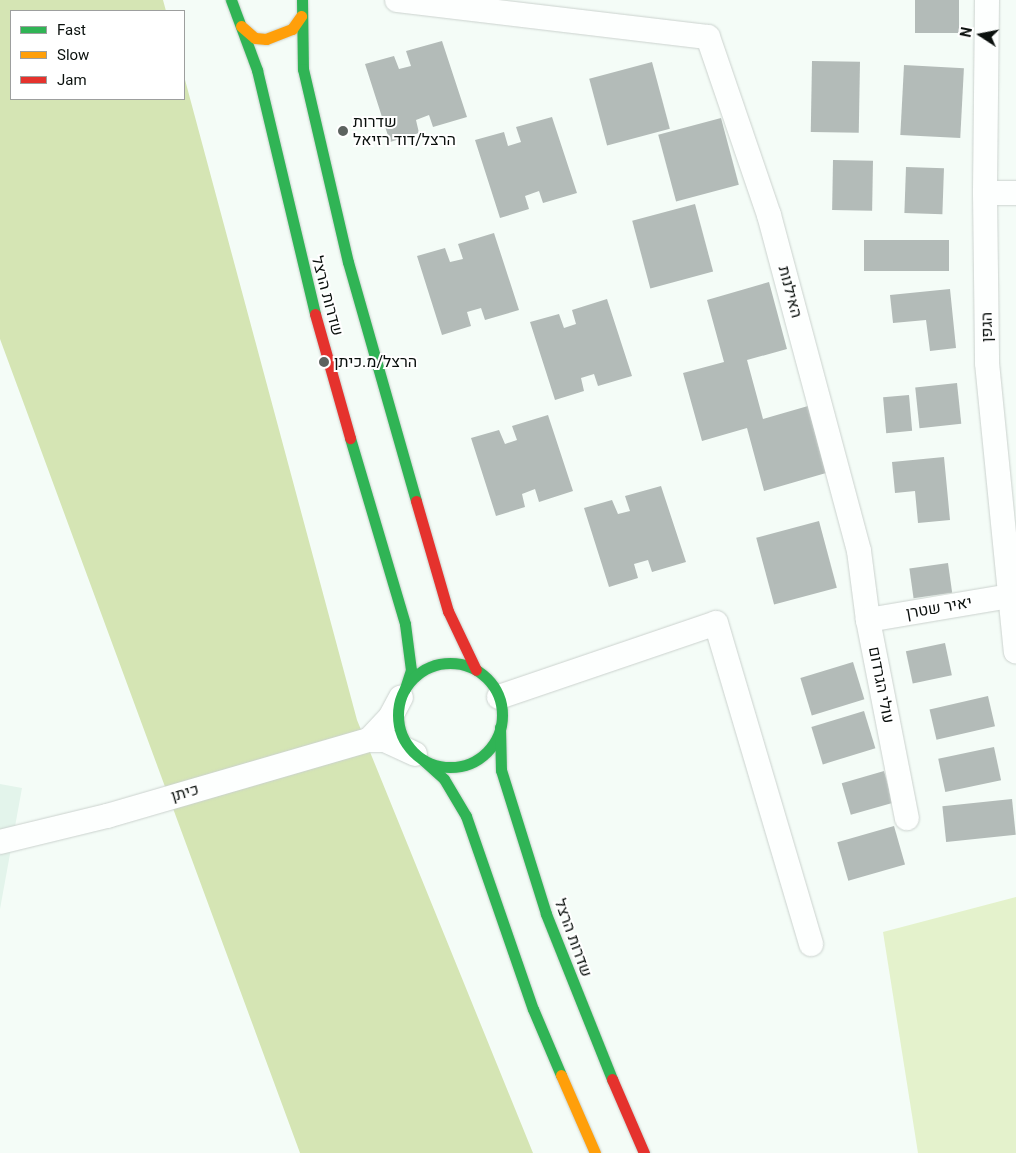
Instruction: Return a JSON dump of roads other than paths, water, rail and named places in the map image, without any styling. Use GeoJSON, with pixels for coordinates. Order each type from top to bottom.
{"type":"FeatureCollection","features":[{"type":"Feature","properties":{"kind":"main road","name":"שדרות הרצל"},"geometry":{"type":"LineString","coordinates":[[231,0],[257,70],[283,188],[331,375],[405,624],[411,670],[403,693]]}},
{"type":"Feature","properties":{"kind":"main road","name":"שדרות הרצל"},"geometry":{"type":"LineString","coordinates":[[302,0],[303,69],[375,363],[448,611],[476,670]]}},
{"type":"Feature","properties":{"kind":"main road"},"geometry":{"type":"LineString","coordinates":[[241,26],[255,38],[266,39],[292,29],[301,16]]}},
{"type":"Feature","properties":{"kind":"main road"},"geometry":{"type":"LineString","coordinates":[[419,757],[438,766],[470,764],[494,742],[500,727],[499,697],[490,682],[476,670],[445,663],[416,676],[403,693],[399,728],[419,757],[444,779],[466,816],[534,1009],[594,1153]]}},
{"type":"Feature","properties":{"kind":"main road","name":"שדרות הרצל"},"geometry":{"type":"LineString","coordinates":[[500,727],[500,770],[546,914],[575,992],[644,1153]]}},
{"type":"Feature","properties":{"kind":"street","name":"האילנות"},"geometry":{"type":"LineString","coordinates":[[397,0],[708,37],[769,215],[859,551]]}},
{"type":"Feature","properties":{"kind":"street","name":"הגפן"},"geometry":{"type":"LineString","coordinates":[[987,0],[984,193],[987,363],[1016,652]]}},
{"type":"Feature","properties":{"kind":"street"},"geometry":{"type":"LineString","coordinates":[[984,193],[1016,192]]}},
{"type":"Feature","properties":{"kind":"street","name":"עולי הגרדום"},"geometry":{"type":"LineString","coordinates":[[859,551],[868,620],[907,818]]}},
{"type":"Feature","properties":{"kind":"street","name":"יאיר שטרן"},"geometry":{"type":"LineString","coordinates":[[868,620],[1010,596]]}},
{"type":"Feature","properties":{"kind":"street"},"geometry":{"type":"LineString","coordinates":[[499,697],[716,623],[811,944]]}},
{"type":"Feature","properties":{"kind":"street"},"geometry":{"type":"LineString","coordinates":[[369,740],[392,716],[403,693]]}},
{"type":"Feature","properties":{"kind":"street","name":"כיתן"},"geometry":{"type":"LineString","coordinates":[[0,842],[107,816],[369,740],[385,740],[419,757]]}},
{"type":"Feature","properties":{"kind":"place","name":"שדרות הרצל/דוד רזיאל"},"geometry":{"type":"Point","coordinates":[343,131]}},
{"type":"Feature","properties":{"kind":"place","name":"הרצל/מ.כיתן"},"geometry":{"type":"Point","coordinates":[324,362]}}]}
